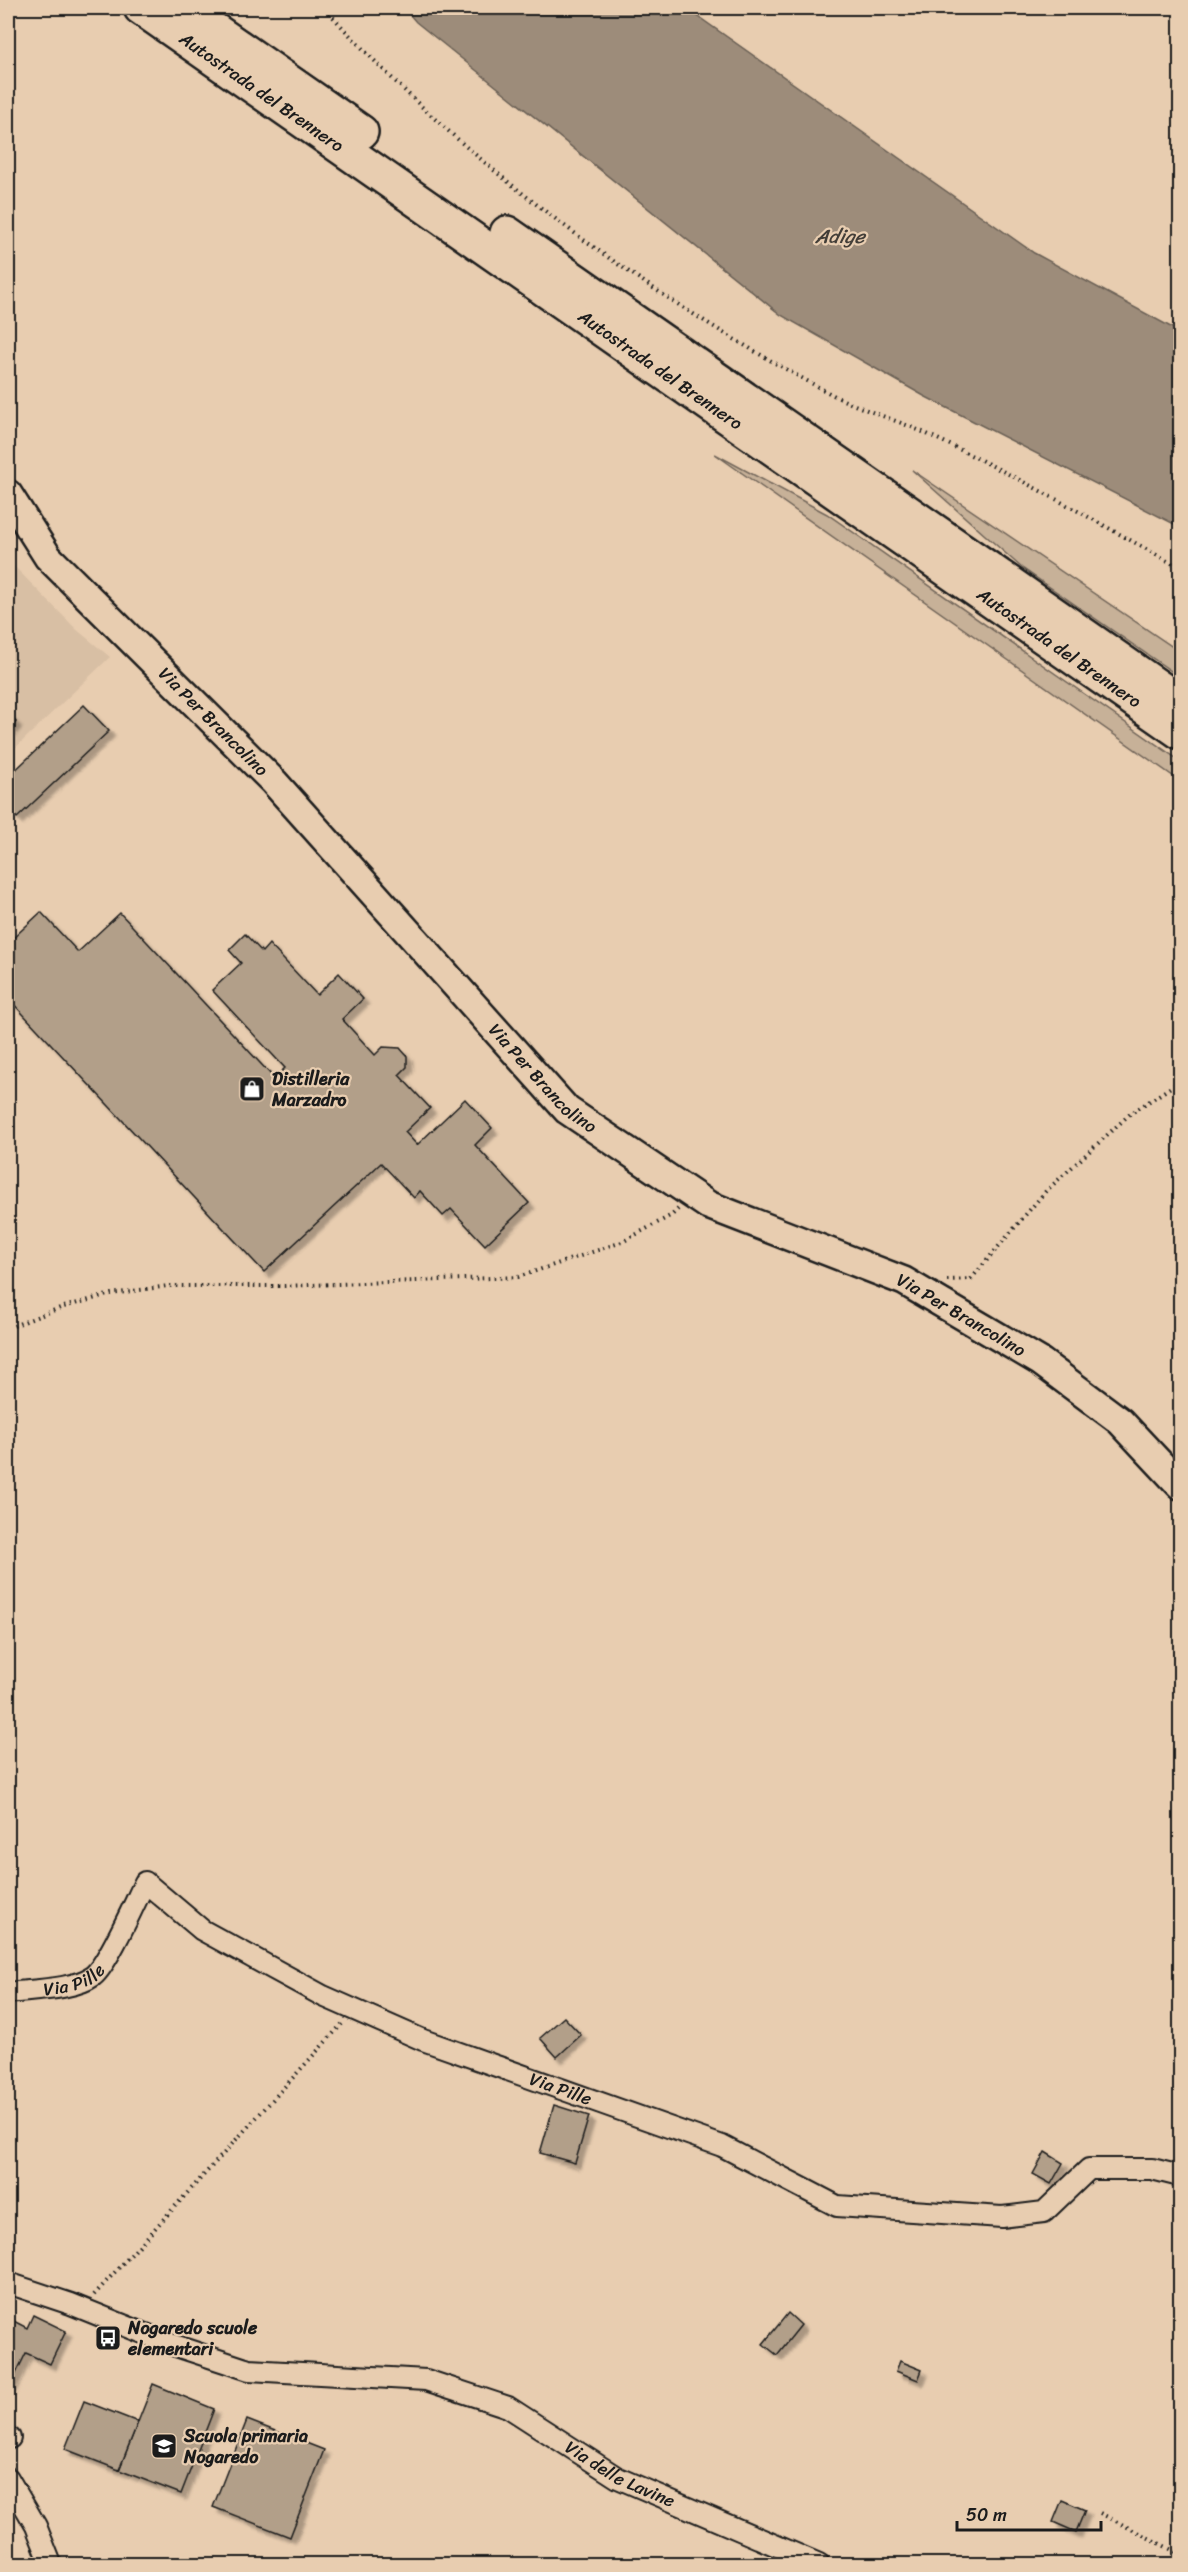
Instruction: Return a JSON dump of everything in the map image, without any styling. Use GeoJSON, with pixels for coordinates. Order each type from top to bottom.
{"type":"FeatureCollection","features":[{"type":"Feature","properties":{"kind":"highway","name":"Autostrada del Brennero"},"geometry":{"type":"LineString","coordinates":[[141,8],[1180,732]]}},
{"type":"Feature","properties":{"kind":"highway","name":"Autostrada del Brennero"},"geometry":{"type":"LineString","coordinates":[[183,8],[1180,702]]}},
{"type":"Feature","properties":{"kind":"main road"},"geometry":{"type":"LineString","coordinates":[[8,486],[23,518]]}},
{"type":"Feature","properties":{"kind":"main road"},"geometry":{"type":"LineString","coordinates":[[8,494],[23,518]]}},
{"type":"Feature","properties":{"kind":"main road","name":"Via Per Brancolino"},"geometry":{"type":"LineString","coordinates":[[23,518],[48,557],[274,782],[567,1110],[708,1205],[904,1281],[1041,1362],[1120,1421],[1180,1485]]}},
{"type":"Feature","properties":{"kind":"street","name":"Via Pille"},"geometry":{"type":"LineString","coordinates":[[8,1993],[63,1987],[94,1976],[113,1946],[145,1882],[202,1930],[323,1996],[423,2040],[722,2146],[837,2206],[1002,2217],[1044,2212],[1089,2169],[1152,2169],[1180,2176]]}},
{"type":"Feature","properties":{"kind":"street","name":"Via delle Lavine"},"geometry":{"type":"LineString","coordinates":[[8,2283],[173,2345],[249,2370],[426,2379],[508,2408],[618,2478],[819,2565]]}},
{"type":"Feature","properties":{"kind":"street"},"geometry":{"type":"LineString","coordinates":[[8,2478],[36,2526],[51,2565]]}},
{"type":"Feature","properties":{"kind":"path"},"geometry":{"type":"LineString","coordinates":[[325,8],[441,126],[590,247],[700,319],[836,397],[926,433],[985,462],[1180,568]]}},
{"type":"Feature","properties":{"kind":"path"},"geometry":{"type":"LineString","coordinates":[[904,1281],[971,1279],[1045,1192],[1130,1114],[1180,1081]]}},
{"type":"Feature","properties":{"kind":"path"},"geometry":{"type":"LineString","coordinates":[[8,1328],[60,1308],[111,1294],[168,1286],[285,1286],[518,1277],[622,1242],[672,1215],[694,1195]]}},
{"type":"Feature","properties":{"kind":"path"},"geometry":{"type":"LineString","coordinates":[[81,2309],[354,2010]]}},
{"type":"Feature","properties":{"kind":"path"},"geometry":{"type":"LineString","coordinates":[[1100,2513],[1180,2554]]}},
{"type":"Feature","properties":{"kind":"shaded area"},"geometry":{"type":"Polygon","coordinates":[[[715,454],[827,514],[1180,761],[1180,781],[715,454]]]}},
{"type":"Feature","properties":{"kind":"shaded area"},"geometry":{"type":"Polygon","coordinates":[[[912,470],[1180,652],[1180,677],[1022,568],[912,470]]]}},
{"type":"Feature","properties":{"kind":"shaded area"},"geometry":{"type":"Polygon","coordinates":[[[8,560],[76,629],[110,657],[8,755],[8,731],[16,722],[8,714],[8,560]]]}},
{"type":"Feature","properties":{"kind":"water","name":"Adige"},"geometry":{"type":"Polygon","coordinates":[[[404,8],[686,8],[1034,253],[1180,332],[1180,527],[924,396],[781,315],[416,22],[404,8]]]}},
{"type":"Feature","properties":{"kind":"building"},"geometry":{"type":"Polygon","coordinates":[[[84,705],[109,731],[17,818],[8,808],[8,777],[84,705]]]}},
{"type":"Feature","properties":{"kind":"building"},"geometry":{"type":"Polygon","coordinates":[[[8,714],[16,722],[8,731],[8,714]]]}},
{"type":"Feature","properties":{"kind":"building","name":"Distilleria Marzadro"},"geometry":{"type":"Polygon","coordinates":[[[41,912],[78,952],[120,913],[274,1078],[285,1068],[212,990],[241,963],[229,950],[245,934],[262,952],[269,944],[317,995],[339,973],[363,999],[342,1019],[375,1055],[383,1047],[400,1048],[407,1056],[407,1067],[399,1075],[430,1108],[405,1132],[417,1145],[465,1099],[492,1128],[475,1145],[529,1203],[485,1245],[451,1209],[443,1216],[420,1191],[414,1198],[381,1163],[264,1272],[8,998],[8,939],[10,941],[41,912]]]}},
{"type":"Feature","properties":{"kind":"building"},"geometry":{"type":"Polygon","coordinates":[[[564,2017],[581,2035],[557,2057],[540,2038],[564,2017]]]}},
{"type":"Feature","properties":{"kind":"building"},"geometry":{"type":"Polygon","coordinates":[[[554,2105],[589,2116],[575,2163],[540,2153],[554,2105]]]}},
{"type":"Feature","properties":{"kind":"building"},"geometry":{"type":"Polygon","coordinates":[[[1045,2152],[1063,2163],[1051,2184],[1033,2174],[1045,2152]]]}},
{"type":"Feature","properties":{"kind":"building"},"geometry":{"type":"Polygon","coordinates":[[[788,2313],[801,2325],[777,2355],[763,2344],[788,2313]]]}},
{"type":"Feature","properties":{"kind":"building"},"geometry":{"type":"Polygon","coordinates":[[[33,2315],[66,2331],[50,2364],[26,2353],[8,2390],[8,2318],[27,2328],[33,2315]]]}},
{"type":"Feature","properties":{"kind":"building"},"geometry":{"type":"Polygon","coordinates":[[[900,2361],[922,2370],[918,2380],[896,2371],[900,2361]]]}},
{"type":"Feature","properties":{"kind":"building","name":"Scuola primaria Nogaredo"},"geometry":{"type":"Polygon","coordinates":[[[153,2384],[214,2409],[181,2494],[119,2470],[153,2384]]]}},
{"type":"Feature","properties":{"kind":"building"},"geometry":{"type":"Polygon","coordinates":[[[84,2401],[138,2422],[119,2470],[65,2449],[84,2401]]]}},
{"type":"Feature","properties":{"kind":"building"},"geometry":{"type":"Polygon","coordinates":[[[247,2420],[324,2450],[290,2537],[213,2507],[247,2420]]]}},
{"type":"Feature","properties":{"kind":"building"},"geometry":{"type":"Polygon","coordinates":[[[1062,2500],[1085,2510],[1076,2532],[1053,2522],[1062,2500]]]}},
{"type":"Feature","properties":{"kind":"place","name":"Distilleria Marzadro"},"geometry":{"type":"Point","coordinates":[252,1089]}},
{"type":"Feature","properties":{"kind":"place","name":"Nogaredo scuole elementari"},"geometry":{"type":"Point","coordinates":[108,2338]}},
{"type":"Feature","properties":{"kind":"place","name":"Scuola primaria Nogaredo"},"geometry":{"type":"Point","coordinates":[164,2446]}}]}
